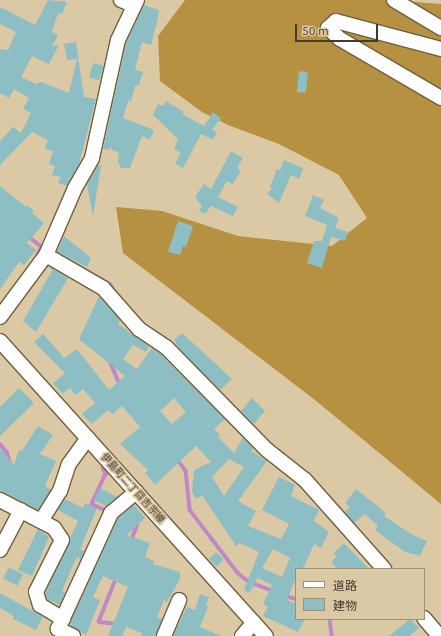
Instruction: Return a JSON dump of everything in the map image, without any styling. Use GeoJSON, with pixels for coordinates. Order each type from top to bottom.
{"type":"FeatureCollection","features":[{"type":"Feature","properties":{"kind":"street"},"geometry":{"type":"LineString","coordinates":[[394,0],[441,28]]}},
{"type":"Feature","properties":{"kind":"street"},"geometry":{"type":"LineString","coordinates":[[0,317],[46,255],[75,188],[92,158],[118,40],[130,2]]}},
{"type":"Feature","properties":{"kind":"street"},"geometry":{"type":"LineString","coordinates":[[441,49],[336,21],[328,28],[340,39],[441,98]]}},
{"type":"Feature","properties":{"kind":"street"},"geometry":{"type":"LineString","coordinates":[[46,255],[103,288],[139,329],[166,346],[267,450],[310,484],[383,568]]}},
{"type":"Feature","properties":{"kind":"street","name":"伊島町二丁目吉宗線"},"geometry":{"type":"LineString","coordinates":[[0,341],[266,636]]}},
{"type":"Feature","properties":{"kind":"street"},"geometry":{"type":"LineString","coordinates":[[41,521],[60,491],[69,464],[88,438]]}},
{"type":"Feature","properties":{"kind":"street"},"geometry":{"type":"LineString","coordinates":[[73,636],[58,629],[111,513],[136,492]]}},
{"type":"Feature","properties":{"kind":"street"},"geometry":{"type":"LineString","coordinates":[[0,500],[54,528],[62,540],[36,592],[40,605],[63,619]]}},
{"type":"Feature","properties":{"kind":"street"},"geometry":{"type":"LineString","coordinates":[[0,550],[20,510]]}},
{"type":"Feature","properties":{"kind":"street"},"geometry":{"type":"LineString","coordinates":[[164,636],[179,600]]}},
{"type":"Feature","properties":{"kind":"street"},"geometry":{"type":"LineString","coordinates":[[425,619],[438,636]]}},
{"type":"Feature","properties":{"kind":"street"},"geometry":{"type":"LineString","coordinates":[[242,636],[254,622]]}},
{"type":"Feature","properties":{"kind":"shaded area"},"geometry":{"type":"Polygon","coordinates":[[[185,0],[392,0],[441,4],[441,504],[315,400],[123,253],[116,207],[162,211],[238,236],[332,246],[367,218],[339,175],[279,144],[228,125],[202,112],[160,81],[158,36],[185,0]]]}},
{"type":"Feature","properties":{"kind":"building"},"geometry":{"type":"Polygon","coordinates":[[[48,0],[67,2],[62,14],[58,13],[52,32],[58,35],[52,46],[59,45],[49,64],[32,56],[21,77],[36,84],[41,82],[69,93],[77,59],[67,60],[64,44],[76,42],[84,97],[96,99],[79,164],[67,186],[58,183],[61,177],[52,175],[55,166],[49,164],[53,151],[45,149],[48,140],[32,132],[0,165],[0,141],[13,127],[21,133],[31,113],[23,109],[29,98],[14,89],[9,98],[0,93],[0,49],[8,50],[16,32],[0,24],[0,7],[35,25],[48,0]]]}},
{"type":"Feature","properties":{"kind":"building"},"geometry":{"type":"Polygon","coordinates":[[[144,5],[159,10],[157,22],[151,45],[142,42],[135,70],[143,72],[139,85],[135,86],[131,101],[128,101],[123,118],[154,130],[150,140],[142,136],[130,168],[121,168],[118,161],[119,152],[113,151],[110,146],[109,150],[103,149],[126,43],[144,5]]]}},
{"type":"Feature","properties":{"kind":"building"},"geometry":{"type":"Polygon","coordinates":[[[93,63],[104,66],[100,80],[89,77],[93,63]]]}},
{"type":"Feature","properties":{"kind":"building"},"geometry":{"type":"Polygon","coordinates":[[[299,71],[308,72],[306,93],[297,92],[299,71]]]}},
{"type":"Feature","properties":{"kind":"building"},"geometry":{"type":"Polygon","coordinates":[[[166,101],[184,112],[182,114],[204,126],[213,112],[221,118],[212,130],[217,132],[213,140],[201,134],[183,168],[175,164],[181,153],[174,149],[178,139],[153,115],[158,104],[163,106],[166,101]]]}},
{"type":"Feature","properties":{"kind":"building"},"geometry":{"type":"Polygon","coordinates":[[[231,151],[243,158],[238,166],[240,172],[233,184],[227,181],[218,197],[238,207],[233,216],[211,206],[205,214],[199,211],[202,206],[195,197],[204,184],[211,189],[231,151]]]}},
{"type":"Feature","properties":{"kind":"building"},"geometry":{"type":"Polygon","coordinates":[[[284,160],[303,168],[299,179],[291,175],[279,203],[267,194],[272,188],[270,187],[277,169],[280,170],[284,160]]]}},
{"type":"Feature","properties":{"kind":"building"},"geometry":{"type":"Polygon","coordinates":[[[98,165],[101,166],[93,216],[87,184],[98,165]]]}},
{"type":"Feature","properties":{"kind":"building"},"geometry":{"type":"Polygon","coordinates":[[[0,186],[26,207],[27,205],[34,211],[32,213],[44,223],[27,243],[36,250],[24,265],[19,262],[0,289],[0,186]]]}},
{"type":"Feature","properties":{"kind":"building"},"geometry":{"type":"Polygon","coordinates":[[[313,195],[324,200],[320,208],[339,218],[335,228],[348,232],[345,241],[331,237],[322,268],[307,263],[314,241],[322,241],[327,225],[305,216],[313,195]]]}},
{"type":"Feature","properties":{"kind":"building"},"geometry":{"type":"Polygon","coordinates":[[[178,221],[193,226],[186,247],[183,246],[180,255],[168,252],[178,221]]]}},
{"type":"Feature","properties":{"kind":"building"},"geometry":{"type":"Polygon","coordinates":[[[64,236],[91,258],[87,267],[57,252],[64,236]]]}},
{"type":"Feature","properties":{"kind":"building"},"geometry":{"type":"Polygon","coordinates":[[[48,266],[68,278],[36,332],[23,321],[52,271],[48,266]]]}},
{"type":"Feature","properties":{"kind":"building"},"geometry":{"type":"Polygon","coordinates":[[[99,296],[120,320],[118,324],[149,346],[146,352],[133,345],[123,359],[137,369],[152,348],[159,353],[225,419],[214,429],[220,435],[218,437],[234,453],[243,438],[253,448],[251,451],[267,461],[238,501],[256,511],[248,526],[281,539],[289,524],[262,510],[279,477],[295,485],[291,496],[319,510],[314,521],[329,532],[321,548],[314,544],[303,568],[295,568],[295,580],[287,600],[295,604],[295,620],[304,620],[298,632],[263,616],[268,607],[263,604],[272,585],[258,578],[249,593],[244,590],[259,552],[240,543],[236,546],[202,495],[196,499],[192,492],[194,470],[211,462],[196,446],[155,485],[145,473],[148,470],[120,444],[140,427],[122,406],[113,414],[108,410],[92,424],[82,414],[95,403],[83,389],[76,395],[70,388],[63,394],[53,383],[65,373],[34,342],[43,334],[64,358],[77,349],[109,390],[125,376],[79,339],[99,296]],[[174,398],[160,411],[172,424],[186,412],[174,398]],[[229,459],[212,477],[224,496],[244,467],[229,459]],[[273,549],[262,568],[282,577],[290,558],[273,549]]]}},
{"type":"Feature","properties":{"kind":"building"},"geometry":{"type":"Polygon","coordinates":[[[182,333],[232,379],[220,390],[178,347],[174,340],[182,333]]]}},
{"type":"Feature","properties":{"kind":"building"},"geometry":{"type":"Polygon","coordinates":[[[19,388],[34,403],[0,436],[0,407],[19,388]]]}},
{"type":"Feature","properties":{"kind":"building"},"geometry":{"type":"Polygon","coordinates":[[[252,398],[265,411],[254,424],[241,411],[252,398]]]}},
{"type":"Feature","properties":{"kind":"building"},"geometry":{"type":"Polygon","coordinates":[[[38,426],[53,435],[40,454],[56,461],[45,486],[51,490],[38,510],[0,492],[0,448],[14,465],[19,450],[22,451],[38,426]]]}},
{"type":"Feature","properties":{"kind":"building"},"geometry":{"type":"Polygon","coordinates":[[[100,488],[117,497],[106,506],[94,500],[100,488]]]}},
{"type":"Feature","properties":{"kind":"building"},"geometry":{"type":"Polygon","coordinates":[[[356,489],[381,509],[386,514],[384,516],[411,534],[427,541],[420,556],[405,552],[375,530],[378,526],[365,514],[354,523],[345,512],[350,507],[345,503],[356,489]]]}},
{"type":"Feature","properties":{"kind":"building"},"geometry":{"type":"Polygon","coordinates":[[[65,499],[83,508],[85,503],[97,508],[80,549],[84,551],[81,559],[77,557],[74,563],[62,591],[65,592],[60,605],[47,599],[45,594],[78,521],[58,510],[65,499]]]}},
{"type":"Feature","properties":{"kind":"building"},"geometry":{"type":"Polygon","coordinates":[[[134,505],[145,518],[127,535],[150,543],[145,557],[154,561],[153,564],[180,572],[180,579],[167,602],[164,600],[157,617],[162,619],[156,636],[141,636],[142,633],[126,627],[122,636],[108,636],[128,587],[103,576],[93,597],[100,600],[86,635],[71,626],[71,621],[118,518],[134,505]]]}},
{"type":"Feature","properties":{"kind":"building"},"geometry":{"type":"Polygon","coordinates":[[[38,529],[49,537],[32,576],[18,570],[38,529]]]}},
{"type":"Feature","properties":{"kind":"building"},"geometry":{"type":"Polygon","coordinates":[[[344,543],[368,568],[337,568],[331,562],[337,556],[333,554],[344,543]]]}},
{"type":"Feature","properties":{"kind":"building"},"geometry":{"type":"Polygon","coordinates":[[[216,552],[224,560],[217,567],[209,559],[216,552]]]}},
{"type":"Feature","properties":{"kind":"building"},"geometry":{"type":"Polygon","coordinates":[[[9,567],[23,574],[17,586],[3,579],[9,567]]]}},
{"type":"Feature","properties":{"kind":"building"},"geometry":{"type":"Polygon","coordinates":[[[0,593],[43,617],[36,630],[13,619],[14,616],[0,608],[0,593]]]}},
{"type":"Feature","properties":{"kind":"building"},"geometry":{"type":"Polygon","coordinates":[[[200,594],[209,597],[206,606],[208,607],[200,627],[221,636],[173,636],[187,607],[195,610],[200,594]]]}},
{"type":"Feature","properties":{"kind":"building"},"geometry":{"type":"Polygon","coordinates":[[[409,620],[411,620],[419,628],[409,636],[389,636],[409,620]]]}},
{"type":"Feature","properties":{"kind":"waterway"},"geometry":{"type":"LineString","coordinates":[[27,235],[42,247],[38,255]]}},
{"type":"Feature","properties":{"kind":"waterway"},"geometry":{"type":"LineString","coordinates":[[66,259],[110,284],[116,293]]}},
{"type":"Feature","properties":{"kind":"waterway"},"geometry":{"type":"LineString","coordinates":[[110,361],[120,385]]}},
{"type":"Feature","properties":{"kind":"waterway"},"geometry":{"type":"LineString","coordinates":[[0,444],[7,452],[10,462]]}},
{"type":"Feature","properties":{"kind":"waterway"},"geometry":{"type":"LineString","coordinates":[[177,459],[186,471],[190,510],[238,573],[249,582],[274,591]]}},
{"type":"Feature","properties":{"kind":"waterway"},"geometry":{"type":"LineString","coordinates":[[103,468],[106,474],[92,504],[107,511]]}},
{"type":"Feature","properties":{"kind":"waterway"},"geometry":{"type":"LineString","coordinates":[[131,541],[137,525],[135,524]]}},
{"type":"Feature","properties":{"kind":"waterway"},"geometry":{"type":"LineString","coordinates":[[117,577],[99,622],[117,624]]}},
{"type":"Feature","properties":{"kind":"waterway"},"geometry":{"type":"LineString","coordinates":[[285,596],[295,599]]}},
{"type":"Feature","properties":{"kind":"waterway"},"geometry":{"type":"LineString","coordinates":[[330,620],[332,636]]}}]}
